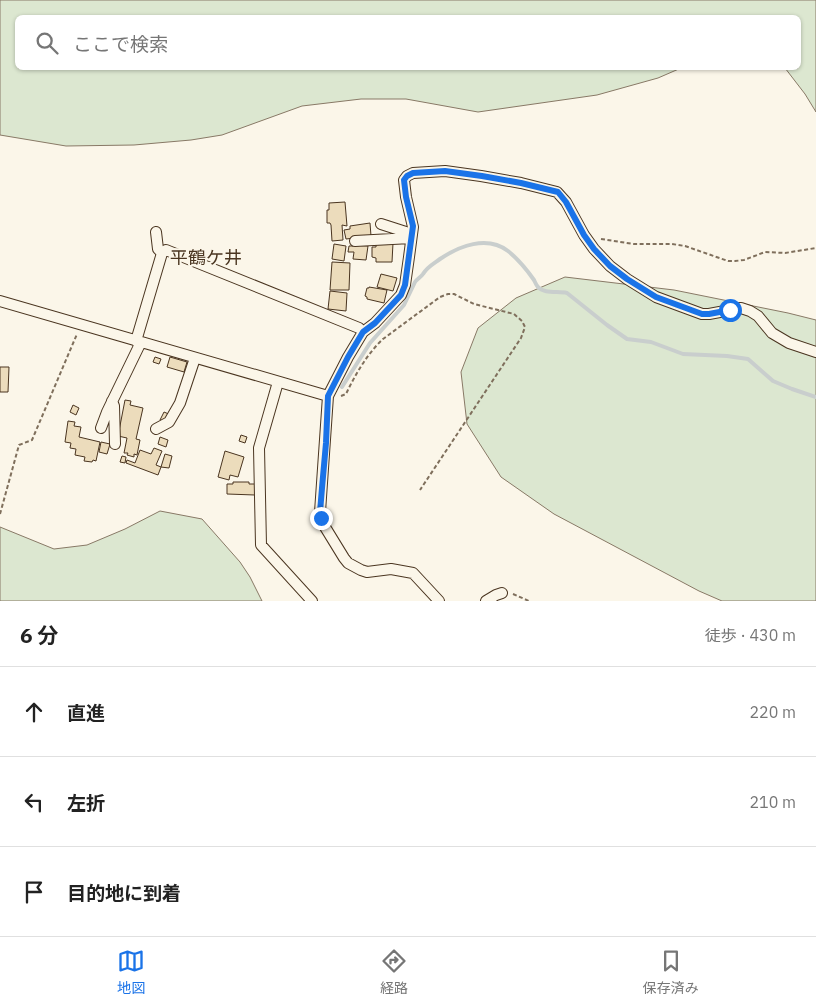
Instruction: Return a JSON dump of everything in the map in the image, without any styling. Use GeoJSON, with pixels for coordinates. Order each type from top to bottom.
{"type":"FeatureCollection","features":[{"type":"Feature","properties":{"kind":"street"},"geometry":{"type":"LineString","coordinates":[[439,601],[413,573],[391,569],[367,572],[348,563],[325,527],[320,512],[328,396],[363,332],[375,323],[401,295],[405,285],[413,226],[406,197],[404,180],[407,176],[413,173],[445,171],[505,180],[558,192],[594,249],[610,266],[656,297],[702,314],[741,308],[750,311],[758,316],[772,333],[789,344],[816,352]]}},
{"type":"Feature","properties":{"kind":"street"},"geometry":{"type":"LineString","coordinates":[[381,224],[412,236]]}},
{"type":"Feature","properties":{"kind":"street"},"geometry":{"type":"LineString","coordinates":[[156,232],[158,249],[162,253]]}},
{"type":"Feature","properties":{"kind":"street"},"geometry":{"type":"LineString","coordinates":[[355,241],[412,236]]}},
{"type":"Feature","properties":{"kind":"street"},"geometry":{"type":"LineString","coordinates":[[101,428],[138,342],[162,253],[166,250],[359,328],[363,332]]}},
{"type":"Feature","properties":{"kind":"street"},"geometry":{"type":"LineString","coordinates":[[0,301],[328,396]]}},
{"type":"Feature","properties":{"kind":"street"},"geometry":{"type":"LineString","coordinates":[[156,428],[169,422],[180,403],[195,358]]}},
{"type":"Feature","properties":{"kind":"street"},"geometry":{"type":"LineString","coordinates":[[278,382],[260,448],[262,545],[312,601]]}},
{"type":"Feature","properties":{"kind":"street"},"geometry":{"type":"LineString","coordinates":[[112,401],[114,406],[115,444]]}},
{"type":"Feature","properties":{"kind":"street"},"geometry":{"type":"LineString","coordinates":[[486,601],[502,593]]}},
{"type":"Feature","properties":{"kind":"path"},"geometry":{"type":"LineString","coordinates":[[586,239],[595,238],[634,244],[672,244],[735,261],[744,260],[765,252],[786,252],[816,248]]}},
{"type":"Feature","properties":{"kind":"path"},"geometry":{"type":"LineString","coordinates":[[328,396],[339,397],[346,394],[377,345],[440,297],[454,294],[474,304],[514,314],[522,321],[525,326],[521,338],[420,490]]}},
{"type":"Feature","properties":{"kind":"path"},"geometry":{"type":"LineString","coordinates":[[0,514],[19,445],[32,440],[81,325]]}},
{"type":"Feature","properties":{"kind":"path"},"geometry":{"type":"LineString","coordinates":[[502,593],[509,592],[529,601]]}},
{"type":"Feature","properties":{"kind":"green space"},"geometry":{"type":"Polygon","coordinates":[[[0,0],[816,0],[816,112],[787,70],[801,70],[801,15],[15,15],[15,70],[676,70],[658,78],[597,95],[478,112],[406,99],[361,99],[302,106],[222,135],[191,140],[134,145],[66,146],[0,135],[0,0]]]}},
{"type":"Feature","properties":{"kind":"green space"},"geometry":{"type":"Polygon","coordinates":[[[565,277],[674,290],[816,320],[816,601],[722,601],[699,591],[554,514],[501,477],[467,424],[461,372],[478,328],[516,298],[565,277]]]}},
{"type":"Feature","properties":{"kind":"green space"},"geometry":{"type":"Polygon","coordinates":[[[160,511],[202,519],[240,562],[262,601],[0,601],[0,527],[54,549],[87,545],[125,529],[160,511]]]}},
{"type":"Feature","properties":{"kind":"building"},"geometry":{"type":"Polygon","coordinates":[[[345,202],[347,226],[342,225],[343,240],[332,241],[331,225],[327,223],[329,203],[345,202]]]}},
{"type":"Feature","properties":{"kind":"building"},"geometry":{"type":"Polygon","coordinates":[[[370,223],[371,236],[346,239],[344,230],[350,229],[350,226],[370,223]]]}},
{"type":"Feature","properties":{"kind":"building"},"geometry":{"type":"Polygon","coordinates":[[[376,243],[393,243],[392,262],[376,262],[376,258],[372,257],[372,247],[376,247],[376,243]]]}},
{"type":"Feature","properties":{"kind":"building"},"geometry":{"type":"Polygon","coordinates":[[[334,244],[346,246],[344,261],[332,259],[334,244]]]}},
{"type":"Feature","properties":{"kind":"building"},"geometry":{"type":"Polygon","coordinates":[[[349,246],[368,246],[366,260],[353,259],[354,252],[348,252],[349,246]]]}},
{"type":"Feature","properties":{"kind":"building"},"geometry":{"type":"Polygon","coordinates":[[[332,262],[350,263],[349,290],[330,290],[332,262]]]}},
{"type":"Feature","properties":{"kind":"building"},"geometry":{"type":"Polygon","coordinates":[[[381,274],[397,278],[393,291],[377,287],[381,274]]]}},
{"type":"Feature","properties":{"kind":"building"},"geometry":{"type":"Polygon","coordinates":[[[369,287],[387,290],[384,303],[367,299],[365,296],[369,287]]]}},
{"type":"Feature","properties":{"kind":"building"},"geometry":{"type":"Polygon","coordinates":[[[330,291],[347,293],[346,311],[328,309],[330,291]]]}},
{"type":"Feature","properties":{"kind":"building"},"geometry":{"type":"Polygon","coordinates":[[[155,357],[161,359],[159,364],[153,362],[155,357]]]}},
{"type":"Feature","properties":{"kind":"building"},"geometry":{"type":"Polygon","coordinates":[[[170,357],[187,362],[184,372],[167,367],[170,357]]]}},
{"type":"Feature","properties":{"kind":"building"},"geometry":{"type":"Polygon","coordinates":[[[0,367],[9,367],[8,392],[0,392],[0,367]]]}},
{"type":"Feature","properties":{"kind":"building"},"geometry":{"type":"Polygon","coordinates":[[[125,400],[131,401],[130,405],[143,408],[136,439],[140,440],[137,455],[134,454],[134,457],[124,453],[127,438],[118,436],[125,400]]]}},
{"type":"Feature","properties":{"kind":"building"},"geometry":{"type":"Polygon","coordinates":[[[73,405],[79,408],[76,415],[70,412],[73,405]]]}},
{"type":"Feature","properties":{"kind":"building"},"geometry":{"type":"Polygon","coordinates":[[[164,412],[171,415],[168,423],[160,420],[164,412]]]}},
{"type":"Feature","properties":{"kind":"building"},"geometry":{"type":"Polygon","coordinates":[[[68,421],[75,422],[74,426],[81,427],[79,437],[100,442],[96,461],[84,461],[85,457],[75,455],[76,449],[70,448],[71,443],[65,442],[68,421]]]}},
{"type":"Feature","properties":{"kind":"building"},"geometry":{"type":"Polygon","coordinates":[[[241,435],[247,437],[245,443],[239,441],[241,435]]]}},
{"type":"Feature","properties":{"kind":"building"},"geometry":{"type":"Polygon","coordinates":[[[160,437],[168,440],[166,447],[158,444],[160,437]]]}},
{"type":"Feature","properties":{"kind":"building"},"geometry":{"type":"Polygon","coordinates":[[[101,442],[110,444],[107,454],[99,452],[101,442]]]}},
{"type":"Feature","properties":{"kind":"building"},"geometry":{"type":"Polygon","coordinates":[[[154,448],[162,451],[156,465],[161,467],[158,475],[126,463],[127,460],[135,463],[140,450],[151,454],[154,448]]]}},
{"type":"Feature","properties":{"kind":"building"},"geometry":{"type":"Polygon","coordinates":[[[225,451],[244,457],[238,477],[230,475],[229,480],[218,477],[225,451]]]}},
{"type":"Feature","properties":{"kind":"building"},"geometry":{"type":"Polygon","coordinates":[[[165,454],[172,456],[169,468],[161,467],[165,454]]]}},
{"type":"Feature","properties":{"kind":"building"},"geometry":{"type":"Polygon","coordinates":[[[122,456],[126,457],[125,463],[120,462],[122,456]]]}},
{"type":"Feature","properties":{"kind":"building"},"geometry":{"type":"Polygon","coordinates":[[[233,482],[255,484],[255,495],[227,494],[227,484],[233,484],[233,482]]]}},
{"type":"Feature","properties":{"kind":"waterway"},"geometry":{"type":"LineString","coordinates":[[342,387],[370,343],[404,305],[415,282],[426,269],[456,250],[482,243],[500,246],[508,251],[541,289],[567,293],[627,339],[651,342],[683,354],[748,359],[773,381],[816,397]]}},
{"type":"Feature","properties":{"kind":"district","name":"平鶴ケ井"},"geometry":{"type":"Point","coordinates":[206,258]}},
{"type":"Feature","properties":{"kind":"route"},"geometry":{"type":"LineString","coordinates":[[321,518],[328,396],[363,332],[375,323],[401,295],[405,285],[413,226],[406,197],[404,180],[407,176],[413,173],[445,171],[521,183],[558,192],[594,249],[610,266],[627,279],[656,297],[702,314],[730,310]]}}]}
